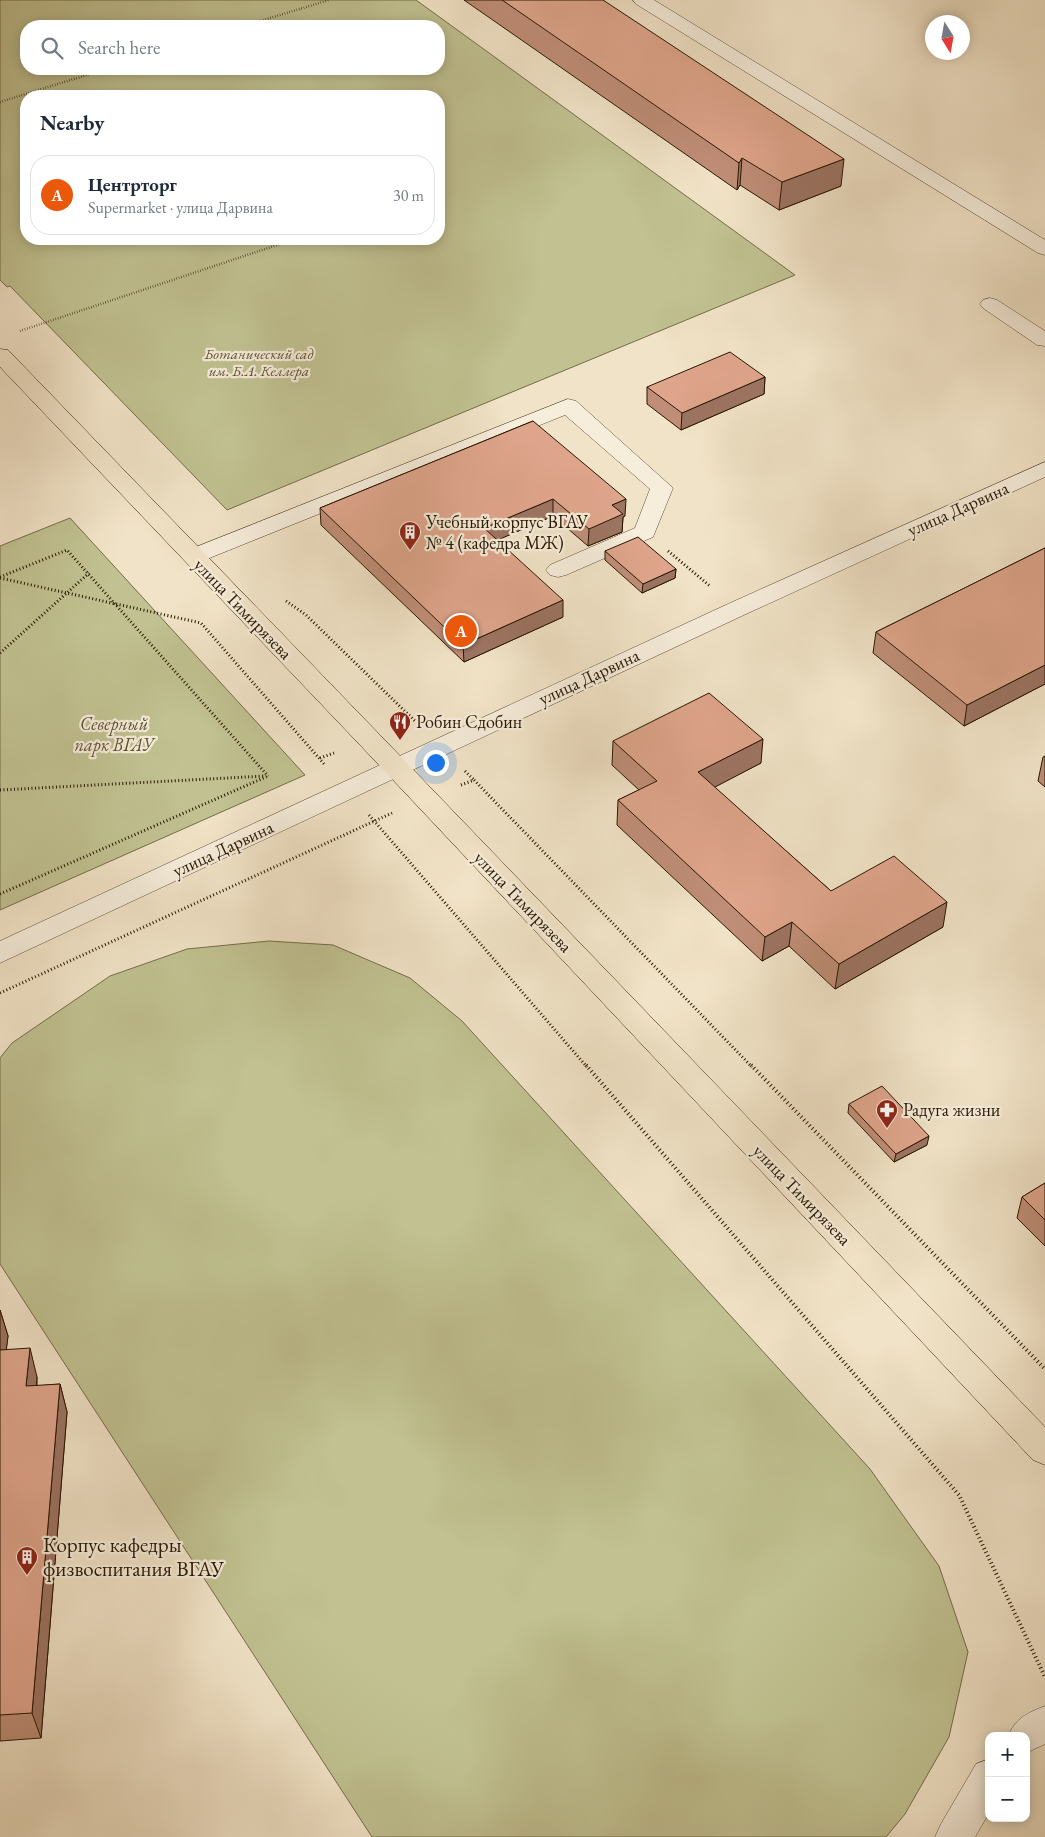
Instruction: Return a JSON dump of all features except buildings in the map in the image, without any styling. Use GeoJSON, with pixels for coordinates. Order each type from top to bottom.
{"type":"FeatureCollection","features":[{"type":"Feature","properties":{"kind":"main road","name":"улица Тимирязева"},"geometry":{"type":"LineString","coordinates":[[0,355],[194,556],[1045,1450]]}},
{"type":"Feature","properties":{"kind":"street"},"geometry":{"type":"LineString","coordinates":[[642,0],[1045,249]]}},
{"type":"Feature","properties":{"kind":"street"},"geometry":{"type":"LineString","coordinates":[[990,304],[1045,340]]}},
{"type":"Feature","properties":{"kind":"street"},"geometry":{"type":"LineString","coordinates":[[194,556],[568,406],[662,488],[646,532],[558,570]]}},
{"type":"Feature","properties":{"kind":"street","name":"улица Дарвина"},"geometry":{"type":"LineString","coordinates":[[0,953],[441,746],[1045,469]]}},
{"type":"Feature","properties":{"kind":"street"},"geometry":{"type":"LineString","coordinates":[[1030,1733],[1045,1723]]}},
{"type":"Feature","properties":{"kind":"street"},"geometry":{"type":"LineString","coordinates":[[954,1837],[985,1784]]}},
{"type":"Feature","properties":{"kind":"path"},"geometry":{"type":"LineString","coordinates":[[264,20],[329,0]]}},
{"type":"Feature","properties":{"kind":"path"},"geometry":{"type":"LineString","coordinates":[[39,90],[87,75]]}},
{"type":"Feature","properties":{"kind":"path"},"geometry":{"type":"LineString","coordinates":[[0,102],[20,96]]}},
{"type":"Feature","properties":{"kind":"path"},"geometry":{"type":"LineString","coordinates":[[18,332],[277,245]]}},
{"type":"Feature","properties":{"kind":"path"},"geometry":{"type":"LineString","coordinates":[[646,532],[737,609]]}},
{"type":"Feature","properties":{"kind":"path"},"geometry":{"type":"LineString","coordinates":[[0,577],[67,550],[268,776]]}},
{"type":"Feature","properties":{"kind":"path"},"geometry":{"type":"LineString","coordinates":[[0,653],[89,573]]}},
{"type":"Feature","properties":{"kind":"path"},"geometry":{"type":"LineString","coordinates":[[0,577],[201,623],[959,1496],[1045,1677]]}},
{"type":"Feature","properties":{"kind":"path"},"geometry":{"type":"LineString","coordinates":[[283,599],[306,615],[441,746],[1045,1369]]}},
{"type":"Feature","properties":{"kind":"path"},"geometry":{"type":"LineString","coordinates":[[0,790],[268,776]]}},
{"type":"Feature","properties":{"kind":"path"},"geometry":{"type":"LineString","coordinates":[[0,894],[268,776]]}},
{"type":"Feature","properties":{"kind":"path"},"geometry":{"type":"LineString","coordinates":[[0,993],[374,820],[474,780]]}},
{"type":"Feature","properties":{"kind":"green space","name":"Ботанический сад им. Б.А. Келлера"},"geometry":{"type":"Polygon","coordinates":[[[0,0],[416,0],[444,20],[20,20],[20,75],[445,75],[445,21],[795,275],[227,510],[10,286],[7,287],[0,280],[0,0]]]}},
{"type":"Feature","properties":{"kind":"green space","name":"Северный парк ВГАУ"},"geometry":{"type":"Polygon","coordinates":[[[70,518],[305,775],[0,910],[0,546],[70,518]]]}},
{"type":"Feature","properties":{"kind":"green space"},"geometry":{"type":"Polygon","coordinates":[[[269,941],[333,945],[410,978],[462,1021],[870,1469],[939,1566],[968,1652],[949,1737],[905,1814],[886,1837],[372,1837],[0,1264],[0,1058],[12,1043],[110,976],[187,949],[269,941]]]}},
{"type":"Feature","properties":{"kind":"place","name":"Учебный корпус ВГАУ № 4 (кафедра МЖ)"},"geometry":{"type":"Point","coordinates":[410,551]}},
{"type":"Feature","properties":{"kind":"place","name":"Центрторг"},"geometry":{"type":"Point","coordinates":[461,631]}},
{"type":"Feature","properties":{"kind":"place","name":"Робин Сдобин"},"geometry":{"type":"Point","coordinates":[400,741]}},
{"type":"Feature","properties":{"kind":"place","name":"Радуга жизни"},"geometry":{"type":"Point","coordinates":[887,1129]}},
{"type":"Feature","properties":{"kind":"place","name":"Корпус кафедры физвоспитания ВГАУ"},"geometry":{"type":"Point","coordinates":[27,1576]}}]}
